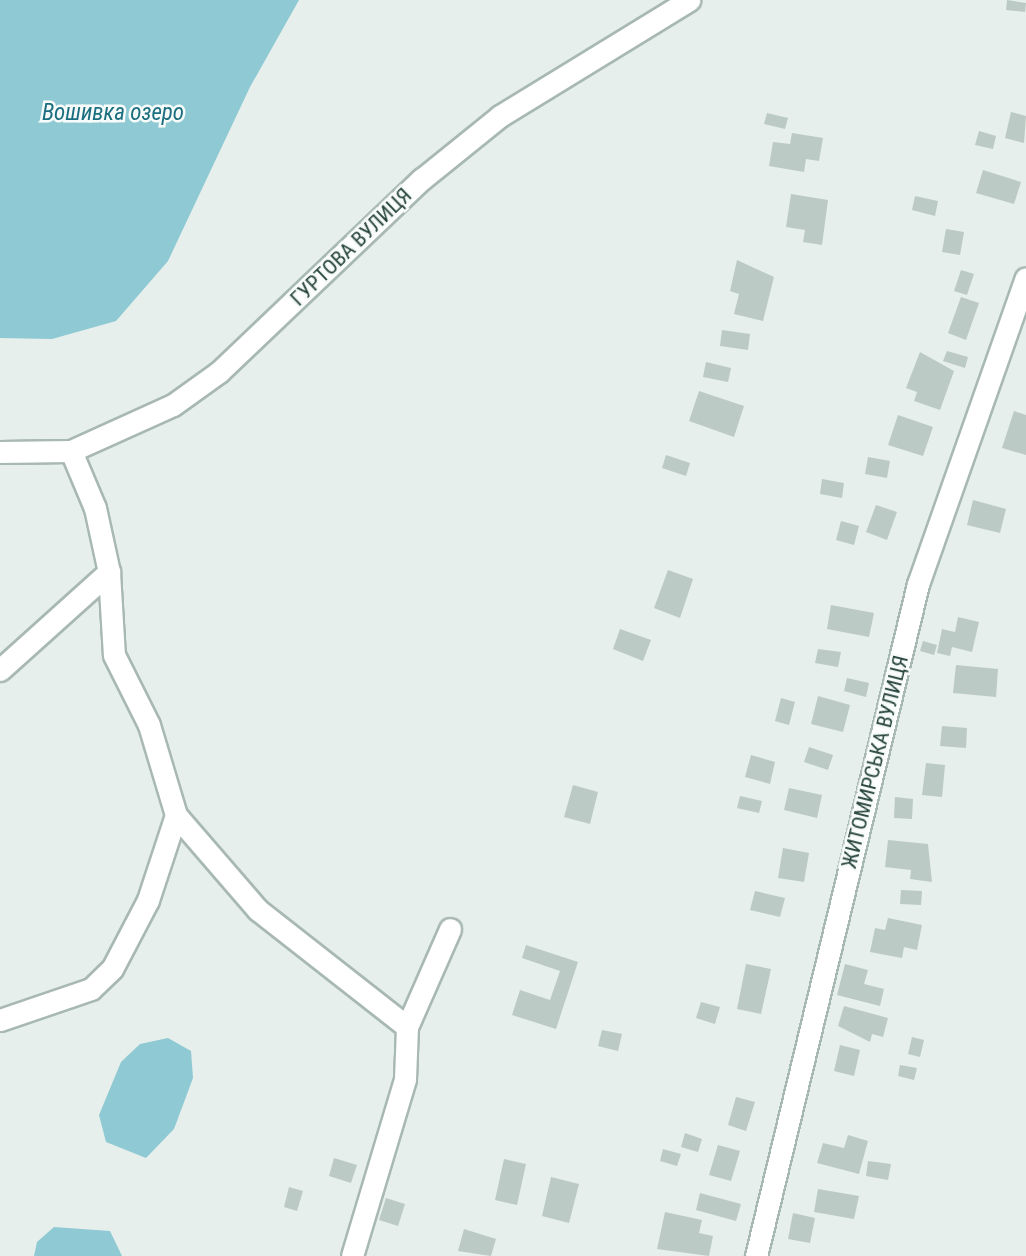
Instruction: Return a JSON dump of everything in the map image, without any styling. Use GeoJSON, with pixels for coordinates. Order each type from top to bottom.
{"type":"FeatureCollection","features":[{"type":"Feature","properties":{"kind":"street","name":"ГУРТОВА ВУЛИЦЯ"},"geometry":{"type":"LineString","coordinates":[[0,452],[71,451],[132,427],[219,372],[422,179],[500,116],[689,0]]}},
{"type":"Feature","properties":{"kind":"street","name":"ЖИТОМИРСЬКА ВУЛИЦЯ"},"geometry":{"type":"LineString","coordinates":[[756,1256],[918,584],[1026,278]]}},
{"type":"Feature","properties":{"kind":"street"},"geometry":{"type":"LineString","coordinates":[[71,451],[95,509],[109,572],[114,655],[149,724],[176,815],[258,910],[407,1027]]}},
{"type":"Feature","properties":{"kind":"street"},"geometry":{"type":"LineString","coordinates":[[0,670],[109,572]]}},
{"type":"Feature","properties":{"kind":"street"},"geometry":{"type":"LineString","coordinates":[[0,1020],[91,989],[112,969],[148,900],[176,815]]}},
{"type":"Feature","properties":{"kind":"street"},"geometry":{"type":"LineString","coordinates":[[352,1256],[405,1079],[407,1027],[450,929]]}},
{"type":"Feature","properties":{"kind":"water","name":"Вошивка озеро"},"geometry":{"type":"Polygon","coordinates":[[[0,0],[299,0],[250,87],[168,261],[116,321],[52,339],[0,338],[0,0]]]}},
{"type":"Feature","properties":{"kind":"water"},"geometry":{"type":"Polygon","coordinates":[[[168,1038],[191,1051],[193,1078],[174,1129],[146,1158],[106,1142],[99,1115],[121,1062],[140,1044],[168,1038]]]}},
{"type":"Feature","properties":{"kind":"water"},"geometry":{"type":"Polygon","coordinates":[[[54,1227],[110,1231],[122,1256],[34,1256],[37,1242],[54,1227]]]}},
{"type":"Feature","properties":{"kind":"building"},"geometry":{"type":"Polygon","coordinates":[[[1007,0],[1026,3],[1025,12],[1006,10],[1007,0]]]}},
{"type":"Feature","properties":{"kind":"building"},"geometry":{"type":"Polygon","coordinates":[[[1011,112],[1026,116],[1024,143],[1005,138],[1011,112]]]}},
{"type":"Feature","properties":{"kind":"building"},"geometry":{"type":"Polygon","coordinates":[[[767,113],[788,118],[785,129],[764,124],[767,113]]]}},
{"type":"Feature","properties":{"kind":"building"},"geometry":{"type":"Polygon","coordinates":[[[979,131],[996,136],[993,149],[975,145],[979,131]]]}},
{"type":"Feature","properties":{"kind":"building"},"geometry":{"type":"Polygon","coordinates":[[[792,133],[823,138],[819,161],[806,159],[804,172],[769,166],[773,142],[790,144],[792,133]]]}},
{"type":"Feature","properties":{"kind":"building"},"geometry":{"type":"Polygon","coordinates":[[[983,170],[1021,182],[1014,204],[976,193],[983,170]]]}},
{"type":"Feature","properties":{"kind":"building"},"geometry":{"type":"Polygon","coordinates":[[[791,194],[828,200],[822,245],[803,242],[805,230],[786,227],[791,194]]]}},
{"type":"Feature","properties":{"kind":"building"},"geometry":{"type":"Polygon","coordinates":[[[915,196],[938,201],[935,216],[912,210],[915,196]]]}},
{"type":"Feature","properties":{"kind":"building"},"geometry":{"type":"Polygon","coordinates":[[[946,229],[964,232],[960,255],[942,252],[946,229]]]}},
{"type":"Feature","properties":{"kind":"building"},"geometry":{"type":"Polygon","coordinates":[[[737,260],[774,277],[763,321],[734,314],[739,294],[730,291],[737,260]]]}},
{"type":"Feature","properties":{"kind":"building"},"geometry":{"type":"Polygon","coordinates":[[[961,270],[974,274],[967,295],[954,291],[961,270]]]}},
{"type":"Feature","properties":{"kind":"building"},"geometry":{"type":"Polygon","coordinates":[[[961,297],[979,303],[966,340],[948,333],[961,297]]]}},
{"type":"Feature","properties":{"kind":"building"},"geometry":{"type":"Polygon","coordinates":[[[722,330],[750,334],[748,350],[720,346],[722,330]]]}},
{"type":"Feature","properties":{"kind":"building"},"geometry":{"type":"Polygon","coordinates":[[[947,351],[968,357],[965,368],[943,361],[947,351]]]}},
{"type":"Feature","properties":{"kind":"building"},"geometry":{"type":"Polygon","coordinates":[[[920,352],[954,371],[940,410],[914,401],[917,392],[906,388],[920,352]]]}},
{"type":"Feature","properties":{"kind":"building"},"geometry":{"type":"Polygon","coordinates":[[[706,362],[731,368],[728,382],[703,377],[706,362]]]}},
{"type":"Feature","properties":{"kind":"building"},"geometry":{"type":"Polygon","coordinates":[[[699,391],[744,406],[734,437],[689,421],[699,391]]]}},
{"type":"Feature","properties":{"kind":"building"},"geometry":{"type":"Polygon","coordinates":[[[1014,411],[1026,415],[1026,455],[1002,448],[1014,411]]]}},
{"type":"Feature","properties":{"kind":"building"},"geometry":{"type":"Polygon","coordinates":[[[898,415],[933,427],[923,456],[888,445],[898,415]]]}},
{"type":"Feature","properties":{"kind":"building"},"geometry":{"type":"Polygon","coordinates":[[[666,455],[690,463],[686,476],[662,468],[666,455]]]}},
{"type":"Feature","properties":{"kind":"building"},"geometry":{"type":"Polygon","coordinates":[[[868,457],[890,461],[887,478],[865,474],[868,457]]]}},
{"type":"Feature","properties":{"kind":"building"},"geometry":{"type":"Polygon","coordinates":[[[822,479],[844,483],[842,498],[820,494],[822,479]]]}},
{"type":"Feature","properties":{"kind":"building"},"geometry":{"type":"Polygon","coordinates":[[[973,500],[1006,509],[1000,533],[967,525],[973,500]]]}},
{"type":"Feature","properties":{"kind":"building"},"geometry":{"type":"Polygon","coordinates":[[[876,505],[897,512],[887,540],[866,532],[876,505]]]}},
{"type":"Feature","properties":{"kind":"building"},"geometry":{"type":"Polygon","coordinates":[[[841,521],[859,526],[854,545],[836,540],[841,521]]]}},
{"type":"Feature","properties":{"kind":"building"},"geometry":{"type":"Polygon","coordinates":[[[668,570],[693,579],[680,618],[654,608],[668,570]]]}},
{"type":"Feature","properties":{"kind":"building"},"geometry":{"type":"Polygon","coordinates":[[[831,605],[874,613],[869,637],[827,629],[831,605]]]}},
{"type":"Feature","properties":{"kind":"building"},"geometry":{"type":"Polygon","coordinates":[[[958,617],[979,622],[972,652],[952,647],[950,656],[937,653],[942,629],[955,632],[958,617]]]}},
{"type":"Feature","properties":{"kind":"building"},"geometry":{"type":"Polygon","coordinates":[[[620,629],[651,640],[643,661],[613,649],[620,629]]]}},
{"type":"Feature","properties":{"kind":"building"},"geometry":{"type":"Polygon","coordinates":[[[923,641],[937,645],[934,655],[920,651],[923,641]]]}},
{"type":"Feature","properties":{"kind":"building"},"geometry":{"type":"Polygon","coordinates":[[[818,649],[841,652],[838,667],[815,663],[818,649]]]}},
{"type":"Feature","properties":{"kind":"building"},"geometry":{"type":"Polygon","coordinates":[[[956,665],[998,669],[996,697],[953,693],[956,665]]]}},
{"type":"Feature","properties":{"kind":"building"},"geometry":{"type":"Polygon","coordinates":[[[847,678],[869,683],[866,697],[844,691],[847,678]]]}},
{"type":"Feature","properties":{"kind":"building"},"geometry":{"type":"Polygon","coordinates":[[[818,696],[850,705],[843,732],[811,724],[818,696]]]}},
{"type":"Feature","properties":{"kind":"building"},"geometry":{"type":"Polygon","coordinates":[[[781,698],[795,702],[789,725],[775,721],[781,698]]]}},
{"type":"Feature","properties":{"kind":"building"},"geometry":{"type":"Polygon","coordinates":[[[942,726],[967,728],[966,748],[940,746],[942,726]]]}},
{"type":"Feature","properties":{"kind":"building"},"geometry":{"type":"Polygon","coordinates":[[[809,747],[833,755],[828,770],[804,762],[809,747]]]}},
{"type":"Feature","properties":{"kind":"building"},"geometry":{"type":"Polygon","coordinates":[[[751,755],[775,762],[770,784],[745,777],[751,755]]]}},
{"type":"Feature","properties":{"kind":"building"},"geometry":{"type":"Polygon","coordinates":[[[926,763],[945,765],[942,797],[922,795],[926,763]]]}},
{"type":"Feature","properties":{"kind":"building"},"geometry":{"type":"Polygon","coordinates":[[[573,785],[598,792],[590,824],[564,817],[573,785]]]}},
{"type":"Feature","properties":{"kind":"building"},"geometry":{"type":"Polygon","coordinates":[[[789,788],[822,795],[817,818],[784,810],[789,788]]]}},
{"type":"Feature","properties":{"kind":"building"},"geometry":{"type":"Polygon","coordinates":[[[740,796],[762,801],[759,813],[737,808],[740,796]]]}},
{"type":"Feature","properties":{"kind":"building"},"geometry":{"type":"Polygon","coordinates":[[[895,797],[913,799],[912,819],[894,818],[895,797]]]}},
{"type":"Feature","properties":{"kind":"building"},"geometry":{"type":"Polygon","coordinates":[[[888,840],[928,844],[932,882],[910,879],[911,870],[885,867],[888,840]]]}},
{"type":"Feature","properties":{"kind":"building"},"geometry":{"type":"Polygon","coordinates":[[[783,848],[809,853],[804,882],[778,878],[783,848]]]}},
{"type":"Feature","properties":{"kind":"building"},"geometry":{"type":"Polygon","coordinates":[[[901,890],[922,891],[921,905],[900,904],[901,890]]]}},
{"type":"Feature","properties":{"kind":"building"},"geometry":{"type":"Polygon","coordinates":[[[755,891],[785,898],[780,917],[750,910],[755,891]]]}},
{"type":"Feature","properties":{"kind":"building"},"geometry":{"type":"Polygon","coordinates":[[[888,918],[922,925],[917,950],[904,947],[902,958],[870,952],[875,928],[885,930],[888,918]]]}},
{"type":"Feature","properties":{"kind":"building"},"geometry":{"type":"Polygon","coordinates":[[[526,945],[578,962],[556,1029],[512,1015],[520,990],[550,1000],[560,971],[522,958],[526,945]]]}},
{"type":"Feature","properties":{"kind":"building"},"geometry":{"type":"Polygon","coordinates":[[[746,964],[771,969],[761,1014],[737,1009],[746,964]]]}},
{"type":"Feature","properties":{"kind":"building"},"geometry":{"type":"Polygon","coordinates":[[[845,964],[868,970],[864,984],[884,989],[880,1006],[837,995],[845,964]]]}},
{"type":"Feature","properties":{"kind":"building"},"geometry":{"type":"Polygon","coordinates":[[[701,1002],[720,1007],[715,1024],[696,1018],[701,1002]]]}},
{"type":"Feature","properties":{"kind":"building"},"geometry":{"type":"Polygon","coordinates":[[[844,1006],[888,1018],[883,1037],[872,1034],[870,1042],[838,1026],[844,1006]]]}},
{"type":"Feature","properties":{"kind":"building"},"geometry":{"type":"Polygon","coordinates":[[[602,1030],[622,1034],[618,1051],[598,1046],[602,1030]]]}},
{"type":"Feature","properties":{"kind":"building"},"geometry":{"type":"Polygon","coordinates":[[[912,1037],[924,1040],[920,1057],[908,1054],[912,1037]]]}},
{"type":"Feature","properties":{"kind":"building"},"geometry":{"type":"Polygon","coordinates":[[[840,1045],[860,1050],[854,1076],[834,1071],[840,1045]]]}},
{"type":"Feature","properties":{"kind":"building"},"geometry":{"type":"Polygon","coordinates":[[[900,1065],[917,1068],[914,1080],[898,1076],[900,1065]]]}},
{"type":"Feature","properties":{"kind":"building"},"geometry":{"type":"Polygon","coordinates":[[[736,1097],[755,1102],[746,1131],[728,1125],[736,1097]]]}},
{"type":"Feature","properties":{"kind":"building"},"geometry":{"type":"Polygon","coordinates":[[[685,1133],[702,1139],[698,1152],[681,1147],[685,1133]]]}},
{"type":"Feature","properties":{"kind":"building"},"geometry":{"type":"Polygon","coordinates":[[[848,1135],[868,1141],[859,1174],[817,1163],[823,1143],[844,1148],[848,1135]]]}},
{"type":"Feature","properties":{"kind":"building"},"geometry":{"type":"Polygon","coordinates":[[[718,1145],[740,1151],[731,1181],[709,1175],[718,1145]]]}},
{"type":"Feature","properties":{"kind":"building"},"geometry":{"type":"Polygon","coordinates":[[[663,1149],[681,1154],[677,1166],[660,1161],[663,1149]]]}},
{"type":"Feature","properties":{"kind":"building"},"geometry":{"type":"Polygon","coordinates":[[[334,1158],[357,1165],[351,1183],[329,1176],[334,1158]]]}},
{"type":"Feature","properties":{"kind":"building"},"geometry":{"type":"Polygon","coordinates":[[[504,1159],[526,1164],[517,1205],[495,1200],[504,1159]]]}},
{"type":"Feature","properties":{"kind":"building"},"geometry":{"type":"Polygon","coordinates":[[[868,1161],[891,1164],[888,1180],[866,1176],[868,1161]]]}},
{"type":"Feature","properties":{"kind":"building"},"geometry":{"type":"Polygon","coordinates":[[[551,1177],[579,1184],[569,1223],[542,1216],[551,1177]]]}},
{"type":"Feature","properties":{"kind":"building"},"geometry":{"type":"Polygon","coordinates":[[[289,1187],[303,1191],[297,1211],[284,1207],[289,1187]]]}},
{"type":"Feature","properties":{"kind":"building"},"geometry":{"type":"Polygon","coordinates":[[[818,1189],[859,1196],[854,1219],[814,1212],[818,1189]]]}},
{"type":"Feature","properties":{"kind":"building"},"geometry":{"type":"Polygon","coordinates":[[[700,1193],[741,1204],[736,1221],[696,1210],[700,1193]]]}},
{"type":"Feature","properties":{"kind":"building"},"geometry":{"type":"Polygon","coordinates":[[[386,1198],[405,1204],[398,1226],[379,1220],[386,1198]]]}},
{"type":"Feature","properties":{"kind":"building"},"geometry":{"type":"Polygon","coordinates":[[[665,1212],[702,1220],[699,1233],[713,1236],[709,1256],[657,1249],[665,1212]]]}},
{"type":"Feature","properties":{"kind":"building"},"geometry":{"type":"Polygon","coordinates":[[[793,1213],[815,1218],[810,1243],[788,1239],[793,1213]]]}},
{"type":"Feature","properties":{"kind":"building"},"geometry":{"type":"Polygon","coordinates":[[[464,1229],[496,1239],[491,1256],[458,1251],[464,1229]]]}}]}
